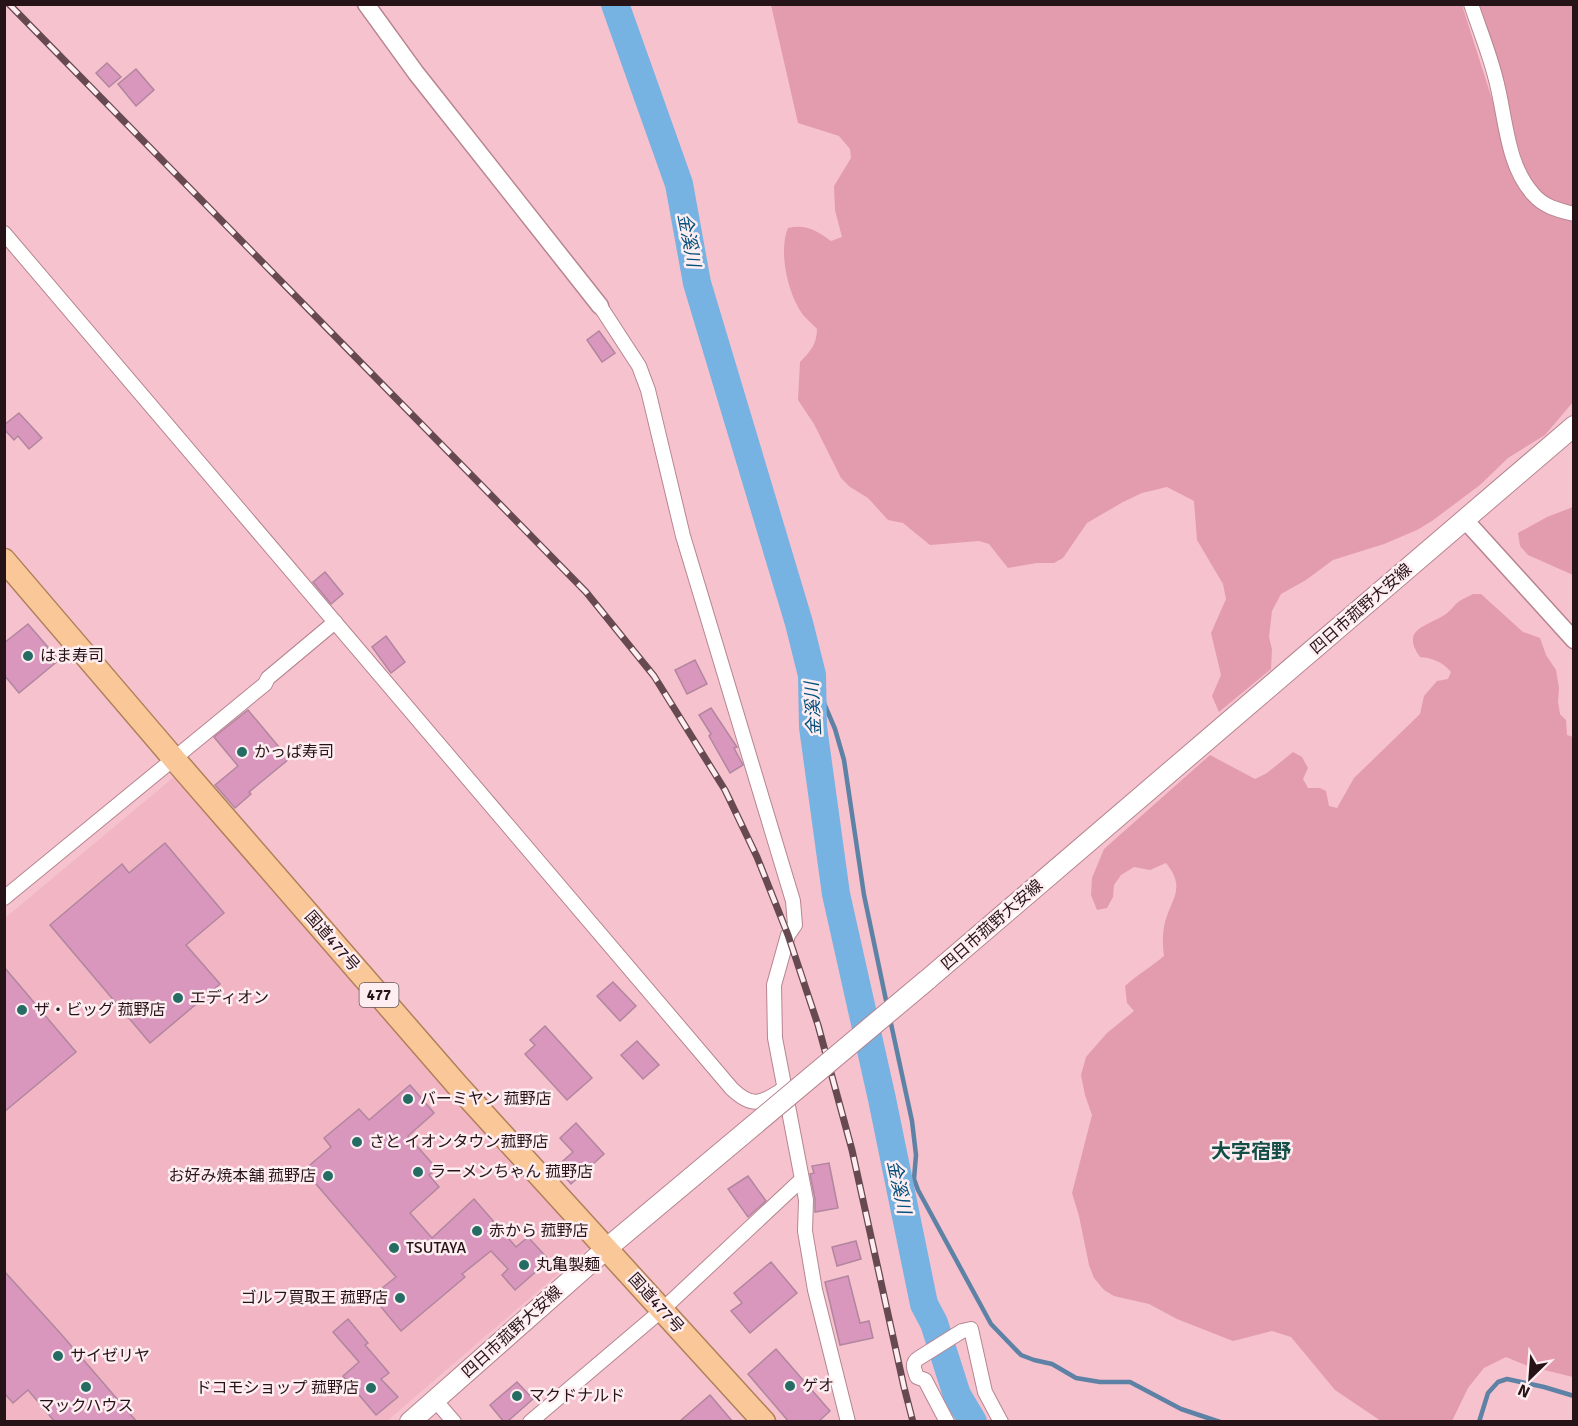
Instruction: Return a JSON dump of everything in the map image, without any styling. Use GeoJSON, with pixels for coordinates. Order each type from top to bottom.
{"type":"FeatureCollection","features":[{"type":"Feature","properties":{"kind":"highway","name":"国道477号"},"geometry":{"type":"LineString","coordinates":[[4,560],[458,1086],[764,1422]]}},
{"type":"Feature","properties":{"kind":"main road","name":"四日市菰野大安線"},"geometry":{"type":"LineString","coordinates":[[410,1422],[606,1249],[927,980],[1574,426]]}},
{"type":"Feature","properties":{"kind":"street"},"geometry":{"type":"LineString","coordinates":[[366,4],[416,73],[600,306],[639,366],[648,390],[682,536],[793,901],[795,925],[788,935],[774,985],[775,1038],[806,1200],[805,1231],[815,1290],[848,1422]]}},
{"type":"Feature","properties":{"kind":"street"},"geometry":{"type":"LineString","coordinates":[[1471,4],[1497,83],[1518,169],[1532,193],[1543,204],[1574,214]]}},
{"type":"Feature","properties":{"kind":"street"},"geometry":{"type":"LineString","coordinates":[[4,233],[732,1089],[745,1101],[753,1102],[769,1099],[783,1089]]}},
{"type":"Feature","properties":{"kind":"street"},"geometry":{"type":"LineString","coordinates":[[1465,520],[1574,640]]}},
{"type":"Feature","properties":{"kind":"street"},"geometry":{"type":"LineString","coordinates":[[4,898],[175,760],[266,684],[268,678],[335,622]]}},
{"type":"Feature","properties":{"kind":"street"},"geometry":{"type":"LineString","coordinates":[[530,1422],[662,1310],[801,1180]]}},
{"type":"Feature","properties":{"kind":"street"},"geometry":{"type":"LineString","coordinates":[[947,1422],[925,1380],[917,1377],[913,1366],[914,1361],[962,1331],[971,1329],[985,1392],[1001,1422]]}},
{"type":"Feature","properties":{"kind":"street"},"geometry":{"type":"LineString","coordinates":[[435,1400],[454,1422]]}},
{"type":"Feature","properties":{"kind":"shaded area"},"geometry":{"type":"Polygon","coordinates":[[[771,5],[1462,5],[1521,190],[1531,200],[1573,221],[1573,402],[1545,435],[1508,458],[1480,485],[1432,521],[1384,544],[1333,560],[1306,580],[1281,594],[1272,611],[1269,637],[1272,649],[1271,669],[1219,712],[1212,696],[1221,675],[1211,633],[1226,599],[1223,584],[1197,540],[1194,501],[1167,487],[1142,493],[1087,523],[1063,558],[1054,563],[1037,563],[1008,568],[989,544],[979,541],[930,545],[903,523],[888,520],[868,498],[850,487],[841,478],[814,424],[798,400],[800,362],[812,347],[817,329],[804,316],[793,297],[786,273],[784,249],[788,228],[811,229],[831,241],[842,237],[835,210],[834,186],[851,158],[850,149],[839,136],[798,123],[771,5]]]}},
{"type":"Feature","properties":{"kind":"shaded area"},"geometry":{"type":"Polygon","coordinates":[[[1477,5],[1573,5],[1573,210],[1540,196],[1529,182],[1503,85],[1477,5]]]}},
{"type":"Feature","properties":{"kind":"shaded area"},"geometry":{"type":"Polygon","coordinates":[[[1573,507],[1573,575],[1528,555],[1520,546],[1518,533],[1547,517],[1573,507]]]}},
{"type":"Feature","properties":{"kind":"shaded area"},"geometry":{"type":"Polygon","coordinates":[[[1473,594],[1481,594],[1523,632],[1540,638],[1546,655],[1556,670],[1560,714],[1566,720],[1567,735],[1573,737],[1573,1377],[1528,1366],[1506,1357],[1484,1368],[1468,1388],[1452,1421],[1381,1421],[1335,1390],[1291,1337],[1272,1331],[1233,1341],[1177,1319],[1149,1304],[1114,1296],[1104,1290],[1094,1278],[1072,1193],[1092,1115],[1081,1075],[1086,1057],[1107,1033],[1134,1011],[1127,1003],[1125,986],[1164,956],[1164,927],[1175,895],[1176,881],[1166,863],[1150,870],[1134,867],[1121,875],[1114,885],[1113,897],[1107,908],[1097,910],[1091,895],[1092,878],[1104,849],[1210,755],[1255,779],[1267,773],[1293,752],[1302,757],[1308,768],[1303,779],[1308,788],[1320,788],[1326,791],[1329,806],[1337,808],[1354,778],[1420,714],[1424,696],[1437,681],[1448,679],[1451,672],[1441,663],[1420,657],[1415,648],[1414,635],[1418,630],[1446,614],[1460,601],[1473,594]]]}},
{"type":"Feature","properties":{"kind":"shaded area"},"geometry":{"type":"Polygon","coordinates":[[[174,777],[589,1247],[387,1421],[5,1422],[5,918],[174,777]]]}},
{"type":"Feature","properties":{"kind":"building"},"geometry":{"type":"Polygon","coordinates":[[[107,63],[121,77],[109,87],[96,73],[107,63]]]}},
{"type":"Feature","properties":{"kind":"building"},"geometry":{"type":"Polygon","coordinates":[[[136,69],[154,90],[136,106],[118,84],[136,69]]]}},
{"type":"Feature","properties":{"kind":"building"},"geometry":{"type":"Polygon","coordinates":[[[599,331],[615,353],[602,362],[587,340],[599,331]]]}},
{"type":"Feature","properties":{"kind":"building"},"geometry":{"type":"Polygon","coordinates":[[[19,413],[42,438],[29,449],[18,436],[14,440],[4,429],[4,425],[19,413]]]}},
{"type":"Feature","properties":{"kind":"building"},"geometry":{"type":"Polygon","coordinates":[[[325,572],[343,594],[331,604],[313,582],[325,572]]]}},
{"type":"Feature","properties":{"kind":"building"},"geometry":{"type":"Polygon","coordinates":[[[28,624],[59,660],[19,693],[4,675],[4,643],[28,624]]]}},
{"type":"Feature","properties":{"kind":"building"},"geometry":{"type":"Polygon","coordinates":[[[386,636],[405,662],[391,673],[372,647],[386,636]]]}},
{"type":"Feature","properties":{"kind":"building"},"geometry":{"type":"Polygon","coordinates":[[[695,660],[707,684],[687,694],[675,670],[695,660]]]}},
{"type":"Feature","properties":{"kind":"building"},"geometry":{"type":"Polygon","coordinates":[[[711,708],[737,747],[734,748],[743,765],[730,773],[699,715],[711,708]]]}},
{"type":"Feature","properties":{"kind":"building"},"geometry":{"type":"Polygon","coordinates":[[[248,710],[289,759],[249,792],[251,794],[235,808],[215,785],[238,766],[214,737],[248,710]]]}},
{"type":"Feature","properties":{"kind":"building"},"geometry":{"type":"Polygon","coordinates":[[[165,843],[224,913],[186,945],[220,984],[150,1043],[50,925],[122,864],[129,873],[165,843]]]}},
{"type":"Feature","properties":{"kind":"building","name":"ザ・ビッグ 菰野店"},"geometry":{"type":"Polygon","coordinates":[[[4,967],[76,1052],[4,1112],[4,967]]]}},
{"type":"Feature","properties":{"kind":"building"},"geometry":{"type":"Polygon","coordinates":[[[613,982],[636,1006],[620,1021],[597,996],[613,982]]]}},
{"type":"Feature","properties":{"kind":"building"},"geometry":{"type":"Polygon","coordinates":[[[545,1026],[592,1078],[567,1100],[525,1054],[535,1045],[530,1040],[545,1026]]]}},
{"type":"Feature","properties":{"kind":"building"},"geometry":{"type":"Polygon","coordinates":[[[637,1041],[659,1065],[643,1079],[621,1055],[637,1041]]]}},
{"type":"Feature","properties":{"kind":"building"},"geometry":{"type":"Polygon","coordinates":[[[410,1085],[434,1113],[408,1136],[437,1169],[429,1175],[439,1187],[410,1213],[432,1238],[474,1199],[516,1247],[528,1237],[549,1260],[515,1290],[502,1275],[508,1269],[491,1251],[462,1274],[465,1277],[401,1331],[372,1296],[396,1277],[304,1170],[331,1147],[324,1138],[359,1109],[369,1120],[410,1085]]]}},
{"type":"Feature","properties":{"kind":"building"},"geometry":{"type":"Polygon","coordinates":[[[576,1123],[604,1154],[571,1184],[556,1167],[573,1152],[560,1138],[576,1123]]]}},
{"type":"Feature","properties":{"kind":"building"},"geometry":{"type":"Polygon","coordinates":[[[829,1163],[838,1208],[815,1212],[810,1174],[814,1173],[812,1166],[829,1163]]]}},
{"type":"Feature","properties":{"kind":"building"},"geometry":{"type":"Polygon","coordinates":[[[748,1176],[766,1201],[748,1217],[728,1189],[748,1176]]]}},
{"type":"Feature","properties":{"kind":"building"},"geometry":{"type":"Polygon","coordinates":[[[856,1241],[861,1259],[837,1266],[832,1247],[856,1241]]]}},
{"type":"Feature","properties":{"kind":"building"},"geometry":{"type":"Polygon","coordinates":[[[771,1262],[797,1293],[750,1333],[731,1311],[742,1303],[734,1293],[771,1262]]]}},
{"type":"Feature","properties":{"kind":"building"},"geometry":{"type":"Polygon","coordinates":[[[4,1271],[137,1422],[55,1422],[28,1390],[13,1403],[4,1393],[4,1271]]]}},
{"type":"Feature","properties":{"kind":"building"},"geometry":{"type":"Polygon","coordinates":[[[848,1276],[860,1323],[869,1321],[873,1338],[840,1345],[825,1282],[848,1276]]]}},
{"type":"Feature","properties":{"kind":"building","name":"ドコモショップ 菰野店"},"geometry":{"type":"Polygon","coordinates":[[[348,1319],[368,1343],[365,1345],[389,1373],[381,1379],[398,1397],[376,1415],[343,1376],[359,1362],[333,1332],[348,1319]]]}},
{"type":"Feature","properties":{"kind":"building"},"geometry":{"type":"Polygon","coordinates":[[[776,1349],[830,1411],[818,1422],[789,1422],[748,1374],[776,1349]]]}},
{"type":"Feature","properties":{"kind":"building"},"geometry":{"type":"Polygon","coordinates":[[[517,1382],[533,1399],[507,1422],[504,1422],[490,1405],[517,1382]]]}},
{"type":"Feature","properties":{"kind":"building"},"geometry":{"type":"Polygon","coordinates":[[[710,1395],[733,1422],[679,1422],[710,1395]]]}},
{"type":"Feature","properties":{"kind":"waterway","name":"金溪川"},"geometry":{"type":"LineString","coordinates":[[615,4],[679,184],[697,283],[799,623],[812,675],[813,727],[836,894],[882,1099],[924,1304],[934,1323],[957,1395],[973,1422]]}},
{"type":"Feature","properties":{"kind":"waterway"},"geometry":{"type":"LineString","coordinates":[[812,675],[835,729],[844,760],[864,895],[887,1005]]}},
{"type":"Feature","properties":{"kind":"waterway"},"geometry":{"type":"LineString","coordinates":[[890,1019],[912,1121],[916,1155],[914,1179],[991,1324],[1021,1355],[1052,1364],[1076,1378],[1100,1382],[1130,1382],[1181,1409],[1220,1422]]}},
{"type":"Feature","properties":{"kind":"waterway"},"geometry":{"type":"LineString","coordinates":[[1479,1422],[1488,1393],[1498,1382],[1507,1379],[1574,1396]]}},
{"type":"Feature","properties":{"kind":"railway"},"geometry":{"type":"LineString","coordinates":[[9,4],[586,592],[654,676],[725,790],[757,857],[788,935],[818,1025],[852,1150],[913,1422]]}},
{"type":"Feature","properties":{"kind":"place","name":"はま寿司"},"geometry":{"type":"Point","coordinates":[28,656]}},
{"type":"Feature","properties":{"kind":"place","name":"かっぱ寿司"},"geometry":{"type":"Point","coordinates":[242,752]}},
{"type":"Feature","properties":{"kind":"place","name":"エディオン"},"geometry":{"type":"Point","coordinates":[178,998]}},
{"type":"Feature","properties":{"kind":"place","name":"ザ・ビッグ 菰野店"},"geometry":{"type":"Point","coordinates":[22,1010]}},
{"type":"Feature","properties":{"kind":"place","name":"バーミヤン 菰野店"},"geometry":{"type":"Point","coordinates":[408,1099]}},
{"type":"Feature","properties":{"kind":"place","name":"さと イオンタウン菰野店"},"geometry":{"type":"Point","coordinates":[357,1142]}},
{"type":"Feature","properties":{"kind":"place","name":"ラーメンちゃん 菰野店"},"geometry":{"type":"Point","coordinates":[418,1172]}},
{"type":"Feature","properties":{"kind":"place","name":"お好み焼本舗 菰野店"},"geometry":{"type":"Point","coordinates":[328,1176]}},
{"type":"Feature","properties":{"kind":"place","name":"赤から 菰野店"},"geometry":{"type":"Point","coordinates":[477,1231]}},
{"type":"Feature","properties":{"kind":"place","name":"TSUTAYA"},"geometry":{"type":"Point","coordinates":[394,1248]}},
{"type":"Feature","properties":{"kind":"place","name":"丸亀製麺"},"geometry":{"type":"Point","coordinates":[524,1265]}},
{"type":"Feature","properties":{"kind":"place","name":"ゴルフ買取王 菰野店"},"geometry":{"type":"Point","coordinates":[400,1298]}},
{"type":"Feature","properties":{"kind":"place","name":"サイゼリヤ"},"geometry":{"type":"Point","coordinates":[58,1356]}},
{"type":"Feature","properties":{"kind":"place","name":"ゲオ"},"geometry":{"type":"Point","coordinates":[790,1386]}},
{"type":"Feature","properties":{"kind":"place","name":"マックハウス"},"geometry":{"type":"Point","coordinates":[86,1387]}},
{"type":"Feature","properties":{"kind":"place","name":"ドコモショップ 菰野店"},"geometry":{"type":"Point","coordinates":[371,1388]}},
{"type":"Feature","properties":{"kind":"place","name":"マクドナルド"},"geometry":{"type":"Point","coordinates":[517,1396]}},
{"type":"Feature","properties":{"kind":"district","name":"大字宿野"},"geometry":{"type":"Point","coordinates":[1251,1151]}}]}
